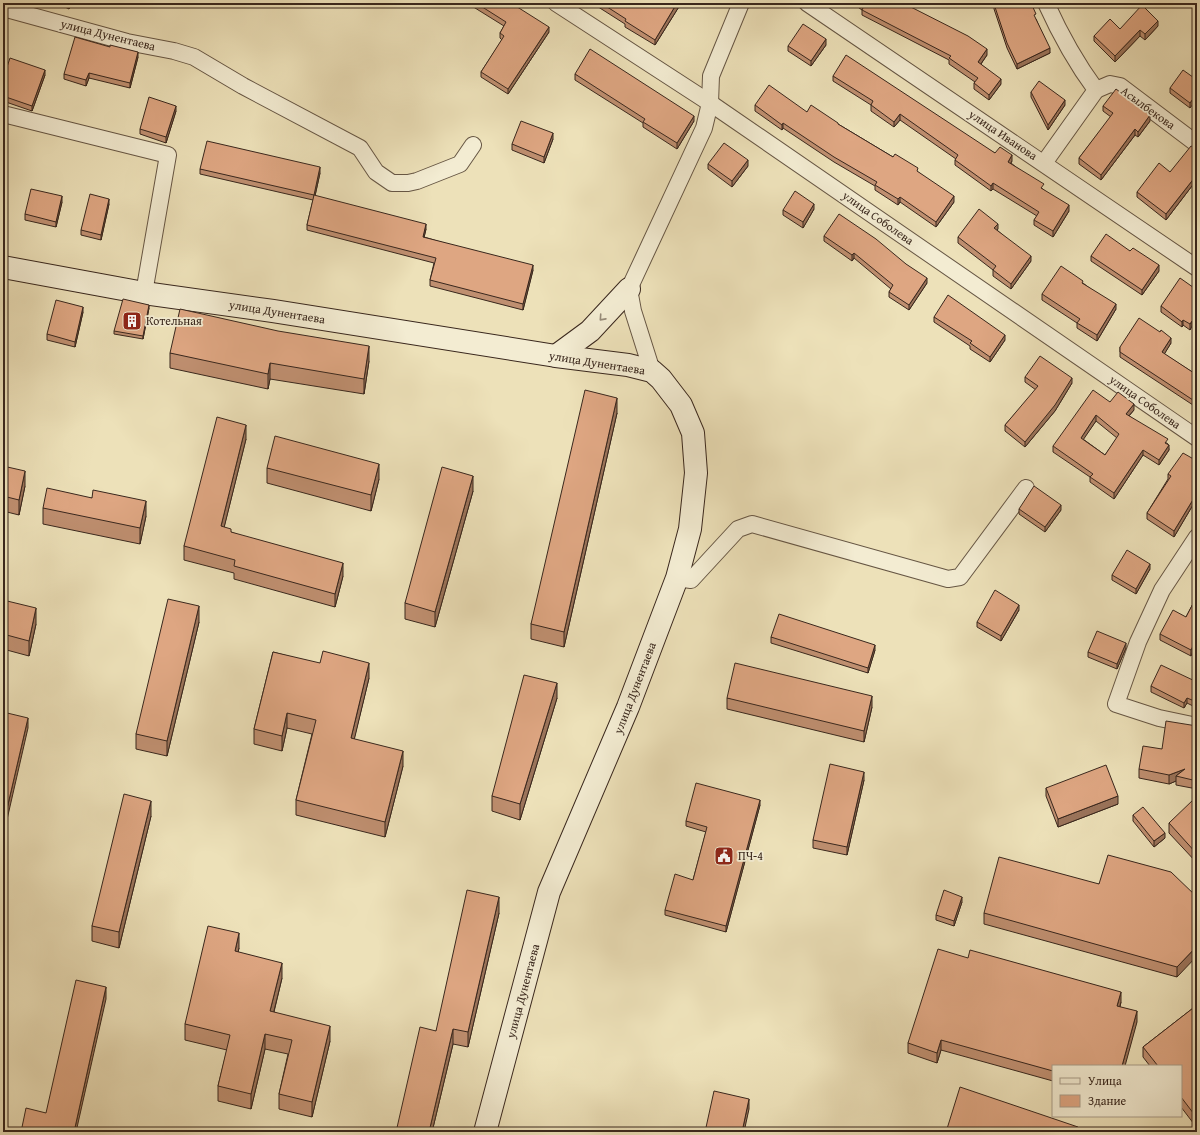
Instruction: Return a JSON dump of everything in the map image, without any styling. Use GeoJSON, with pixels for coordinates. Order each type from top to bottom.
{"type":"FeatureCollection","features":[{"type":"Feature","properties":{"kind":"street","name":"улица Соболева"},"geometry":{"type":"LineString","coordinates":[[556,3],[710,104],[1197,438]]}},
{"type":"Feature","properties":{"kind":"street"},"geometry":{"type":"LineString","coordinates":[[556,356],[590,331],[629,289],[704,128],[710,104],[711,76],[741,3]]}},
{"type":"Feature","properties":{"kind":"street","name":"улица Иванова"},"geometry":{"type":"LineString","coordinates":[[807,3],[1197,268]]}},
{"type":"Feature","properties":{"kind":"street"},"geometry":{"type":"LineString","coordinates":[[1044,163],[1096,90],[1081,70],[1058,31],[1046,3]]}},
{"type":"Feature","properties":{"kind":"street","name":"улица Дунентаева"},"geometry":{"type":"LineString","coordinates":[[3,8],[127,42],[174,50],[194,57],[242,86],[360,148],[376,172],[392,183],[408,183],[460,164],[473,145]]}},
{"type":"Feature","properties":{"kind":"street","name":"Асылбекова"},"geometry":{"type":"LineString","coordinates":[[1096,90],[1110,84],[1120,86],[1197,144]]}},
{"type":"Feature","properties":{"kind":"street"},"geometry":{"type":"LineString","coordinates":[[3,114],[168,155],[144,294]]}},
{"type":"Feature","properties":{"kind":"street","name":"улица Дунентаева"},"geometry":{"type":"LineString","coordinates":[[3,267],[144,294],[273,311],[556,356],[628,365],[652,371],[661,379],[681,405],[693,433],[696,473],[690,529],[677,578],[628,706],[549,892],[485,1132]]}},
{"type":"Feature","properties":{"kind":"street"},"geometry":{"type":"LineString","coordinates":[[629,289],[633,311],[652,371]]}},
{"type":"Feature","properties":{"kind":"street"},"geometry":{"type":"LineString","coordinates":[[677,578],[691,580],[738,528],[752,524],[948,579],[960,577],[1026,488]]}},
{"type":"Feature","properties":{"kind":"street"},"geometry":{"type":"LineString","coordinates":[[1197,537],[1162,590],[1138,642],[1116,704],[1159,718],[1197,726]]}},
{"type":"Feature","properties":{"kind":"building"},"geometry":{"type":"Polygon","coordinates":[[[476,3],[511,3],[549,27],[508,89],[481,72],[504,36],[500,33],[506,22],[476,3]]]}},
{"type":"Feature","properties":{"kind":"building"},"geometry":{"type":"Polygon","coordinates":[[[601,3],[677,3],[655,40],[625,21],[626,19],[601,3]]]}},
{"type":"Feature","properties":{"kind":"building"},"geometry":{"type":"Polygon","coordinates":[[[859,3],[903,3],[968,36],[987,49],[978,62],[1001,79],[989,95],[974,83],[978,78],[949,58],[951,56],[862,10],[864,6],[859,3]]]}},
{"type":"Feature","properties":{"kind":"building"},"geometry":{"type":"Polygon","coordinates":[[[1031,3],[1036,14],[1034,15],[1050,48],[1017,64],[1007,43],[994,4],[1031,3]]]}},
{"type":"Feature","properties":{"kind":"building"},"geometry":{"type":"Polygon","coordinates":[[[1142,5],[1158,21],[1145,34],[1140,30],[1115,56],[1094,36],[1110,19],[1120,29],[1142,5]]]}},
{"type":"Feature","properties":{"kind":"building"},"geometry":{"type":"Polygon","coordinates":[[[803,24],[826,39],[811,61],[788,46],[803,24]]]}},
{"type":"Feature","properties":{"kind":"building"},"geometry":{"type":"Polygon","coordinates":[[[75,37],[110,47],[110,45],[138,52],[130,83],[89,73],[86,80],[64,74],[75,37]]]}},
{"type":"Feature","properties":{"kind":"building"},"geometry":{"type":"Polygon","coordinates":[[[590,49],[694,116],[677,143],[643,122],[645,119],[575,74],[590,49]]]}},
{"type":"Feature","properties":{"kind":"building"},"geometry":{"type":"Polygon","coordinates":[[[846,55],[995,153],[1000,147],[1012,155],[1008,162],[1044,184],[1041,188],[1069,205],[1053,231],[1034,220],[1039,212],[993,183],[991,186],[955,160],[958,155],[900,114],[894,122],[871,105],[873,101],[833,76],[846,55]]]}},
{"type":"Feature","properties":{"kind":"building"},"geometry":{"type":"Polygon","coordinates":[[[10,58],[45,70],[32,106],[3,96],[3,79],[10,58]]]}},
{"type":"Feature","properties":{"kind":"building"},"geometry":{"type":"Polygon","coordinates":[[[1183,70],[1197,80],[1197,93],[1190,103],[1170,88],[1183,70]]]}},
{"type":"Feature","properties":{"kind":"building"},"geometry":{"type":"Polygon","coordinates":[[[1039,81],[1065,100],[1048,125],[1031,92],[1039,81]]]}},
{"type":"Feature","properties":{"kind":"building"},"geometry":{"type":"Polygon","coordinates":[[[769,85],[807,112],[811,105],[838,124],[893,157],[895,154],[918,168],[917,171],[954,196],[936,222],[900,197],[898,199],[875,185],[877,182],[834,157],[783,123],[782,125],[755,105],[769,85]]]}},
{"type":"Feature","properties":{"kind":"building"},"geometry":{"type":"Polygon","coordinates":[[[1116,89],[1150,115],[1138,132],[1135,129],[1101,175],[1079,158],[1113,113],[1103,106],[1116,89]]]}},
{"type":"Feature","properties":{"kind":"building"},"geometry":{"type":"Polygon","coordinates":[[[149,97],[176,106],[166,137],[140,129],[149,97]]]}},
{"type":"Feature","properties":{"kind":"building"},"geometry":{"type":"Polygon","coordinates":[[[521,121],[553,133],[544,157],[512,144],[521,121]]]}},
{"type":"Feature","properties":{"kind":"building"},"geometry":{"type":"Polygon","coordinates":[[[207,141],[320,167],[314,195],[200,169],[207,141]]]}},
{"type":"Feature","properties":{"kind":"building"},"geometry":{"type":"Polygon","coordinates":[[[724,143],[748,160],[732,181],[708,164],[724,143]]]}},
{"type":"Feature","properties":{"kind":"building"},"geometry":{"type":"Polygon","coordinates":[[[1191,146],[1197,148],[1197,179],[1195,177],[1166,214],[1137,192],[1159,163],[1170,172],[1191,146]]]}},
{"type":"Feature","properties":{"kind":"building"},"geometry":{"type":"Polygon","coordinates":[[[31,189],[62,196],[56,222],[25,214],[31,189]]]}},
{"type":"Feature","properties":{"kind":"building"},"geometry":{"type":"Polygon","coordinates":[[[795,191],[814,204],[803,222],[783,210],[795,191]]]}},
{"type":"Feature","properties":{"kind":"building"},"geometry":{"type":"Polygon","coordinates":[[[90,194],[109,199],[101,235],[81,230],[90,194]]]}},
{"type":"Feature","properties":{"kind":"building"},"geometry":{"type":"Polygon","coordinates":[[[314,195],[426,224],[423,237],[533,265],[523,304],[430,280],[436,258],[307,225],[314,195]]]}},
{"type":"Feature","properties":{"kind":"building"},"geometry":{"type":"Polygon","coordinates":[[[979,209],[998,224],[994,228],[1031,256],[1011,284],[993,270],[996,266],[958,237],[979,209]]]}},
{"type":"Feature","properties":{"kind":"building"},"geometry":{"type":"Polygon","coordinates":[[[839,214],[876,239],[906,264],[927,278],[909,305],[889,292],[893,285],[854,253],[852,255],[824,236],[839,214]]]}},
{"type":"Feature","properties":{"kind":"building"},"geometry":{"type":"Polygon","coordinates":[[[1197,224],[1197,233],[1193,230],[1197,224]]]}},
{"type":"Feature","properties":{"kind":"building"},"geometry":{"type":"Polygon","coordinates":[[[1106,234],[1130,251],[1133,248],[1159,265],[1142,290],[1091,256],[1106,234]]]}},
{"type":"Feature","properties":{"kind":"building"},"geometry":{"type":"Polygon","coordinates":[[[1061,266],[1083,281],[1082,283],[1116,304],[1097,335],[1077,323],[1080,319],[1042,294],[1061,266]]]}},
{"type":"Feature","properties":{"kind":"building"},"geometry":{"type":"Polygon","coordinates":[[[1180,278],[1197,290],[1197,324],[1192,321],[1190,324],[1183,320],[1182,322],[1161,306],[1180,278]]]}},
{"type":"Feature","properties":{"kind":"building"},"geometry":{"type":"Polygon","coordinates":[[[948,295],[1005,335],[990,357],[970,343],[972,341],[934,317],[948,295]]]}},
{"type":"Feature","properties":{"kind":"building","name":"Котельная"},"geometry":{"type":"Polygon","coordinates":[[[123,299],[149,305],[143,336],[114,331],[123,299]]]}},
{"type":"Feature","properties":{"kind":"building"},"geometry":{"type":"Polygon","coordinates":[[[56,300],[83,307],[75,342],[47,334],[56,300]]]}},
{"type":"Feature","properties":{"kind":"building"},"geometry":{"type":"Polygon","coordinates":[[[180,309],[278,331],[369,346],[364,379],[270,363],[268,374],[170,353],[180,309]]]}},
{"type":"Feature","properties":{"kind":"building"},"geometry":{"type":"Polygon","coordinates":[[[1139,318],[1160,332],[1161,330],[1171,338],[1162,352],[1197,375],[1196,402],[1120,352],[1120,347],[1139,318]]]}},
{"type":"Feature","properties":{"kind":"building"},"geometry":{"type":"Polygon","coordinates":[[[1040,356],[1072,378],[1055,405],[1025,442],[1005,425],[1038,386],[1025,377],[1040,356]]]}},
{"type":"Feature","properties":{"kind":"building"},"geometry":{"type":"Polygon","coordinates":[[[585,390],[617,398],[564,632],[531,624],[585,390]]]}},
{"type":"Feature","properties":{"kind":"building"},"geometry":{"type":"Polygon","coordinates":[[[1093,390],[1110,402],[1118,392],[1134,404],[1126,414],[1168,439],[1165,443],[1169,445],[1159,460],[1143,450],[1114,493],[1090,477],[1093,474],[1053,446],[1093,390]],[[1096,415],[1081,438],[1105,455],[1119,434],[1096,415]]]}},
{"type":"Feature","properties":{"kind":"building"},"geometry":{"type":"Polygon","coordinates":[[[217,417],[246,425],[221,526],[231,529],[231,532],[343,563],[335,594],[234,566],[235,560],[184,546],[217,417]]]}},
{"type":"Feature","properties":{"kind":"building"},"geometry":{"type":"Polygon","coordinates":[[[275,436],[379,464],[371,495],[267,468],[275,436]]]}},
{"type":"Feature","properties":{"kind":"building"},"geometry":{"type":"Polygon","coordinates":[[[1183,453],[1197,461],[1197,493],[1174,531],[1147,513],[1171,476],[1168,474],[1183,453]]]}},
{"type":"Feature","properties":{"kind":"building"},"geometry":{"type":"Polygon","coordinates":[[[3,466],[25,471],[19,500],[3,496],[3,466]]]}},
{"type":"Feature","properties":{"kind":"building"},"geometry":{"type":"Polygon","coordinates":[[[442,467],[473,476],[435,612],[405,603],[442,467]]]}},
{"type":"Feature","properties":{"kind":"building"},"geometry":{"type":"Polygon","coordinates":[[[1034,486],[1061,505],[1045,527],[1019,509],[1034,486]]]}},
{"type":"Feature","properties":{"kind":"building"},"geometry":{"type":"Polygon","coordinates":[[[47,488],[92,498],[93,490],[146,501],[140,528],[43,508],[47,488]]]}},
{"type":"Feature","properties":{"kind":"building"},"geometry":{"type":"Polygon","coordinates":[[[1127,550],[1150,564],[1136,589],[1112,575],[1127,550]]]}},
{"type":"Feature","properties":{"kind":"building"},"geometry":{"type":"Polygon","coordinates":[[[995,590],[1019,605],[1001,636],[977,622],[995,590]]]}},
{"type":"Feature","properties":{"kind":"building"},"geometry":{"type":"Polygon","coordinates":[[[1197,596],[1197,638],[1191,650],[1160,634],[1173,610],[1186,617],[1197,596]]]}},
{"type":"Feature","properties":{"kind":"building"},"geometry":{"type":"Polygon","coordinates":[[[168,599],[199,606],[167,741],[136,734],[168,599]]]}},
{"type":"Feature","properties":{"kind":"building"},"geometry":{"type":"Polygon","coordinates":[[[3,600],[36,608],[29,641],[3,634],[3,600]]]}},
{"type":"Feature","properties":{"kind":"building"},"geometry":{"type":"Polygon","coordinates":[[[779,614],[875,645],[868,668],[771,637],[779,614]]]}},
{"type":"Feature","properties":{"kind":"building"},"geometry":{"type":"Polygon","coordinates":[[[1097,631],[1126,643],[1117,664],[1088,652],[1097,631]]]}},
{"type":"Feature","properties":{"kind":"building"},"geometry":{"type":"Polygon","coordinates":[[[323,651],[369,663],[351,738],[403,751],[385,822],[296,800],[316,720],[287,713],[282,736],[254,729],[273,652],[320,663],[323,651]]]}},
{"type":"Feature","properties":{"kind":"building"},"geometry":{"type":"Polygon","coordinates":[[[735,663],[872,696],[864,731],[727,698],[735,663]]]}},
{"type":"Feature","properties":{"kind":"building"},"geometry":{"type":"Polygon","coordinates":[[[1161,665],[1197,682],[1197,702],[1187,698],[1184,703],[1151,686],[1161,665]]]}},
{"type":"Feature","properties":{"kind":"building"},"geometry":{"type":"Polygon","coordinates":[[[524,675],[557,683],[520,804],[492,796],[524,675]]]}},
{"type":"Feature","properties":{"kind":"building"},"geometry":{"type":"Polygon","coordinates":[[[3,712],[28,718],[3,826],[3,712]]]}},
{"type":"Feature","properties":{"kind":"building"},"geometry":{"type":"Polygon","coordinates":[[[1166,721],[1197,726],[1197,781],[1176,776],[1185,769],[1169,775],[1139,769],[1143,746],[1162,749],[1166,721]]]}},
{"type":"Feature","properties":{"kind":"building"},"geometry":{"type":"Polygon","coordinates":[[[830,764],[864,772],[847,847],[813,840],[830,764]]]}},
{"type":"Feature","properties":{"kind":"building"},"geometry":{"type":"Polygon","coordinates":[[[1106,765],[1118,796],[1058,819],[1046,788],[1106,765]]]}},
{"type":"Feature","properties":{"kind":"building","name":"ПЧ-4"},"geometry":{"type":"Polygon","coordinates":[[[696,783],[760,800],[726,926],[665,910],[675,874],[693,880],[707,827],[686,821],[696,783]]]}},
{"type":"Feature","properties":{"kind":"building"},"geometry":{"type":"Polygon","coordinates":[[[124,794],[151,801],[119,932],[92,926],[124,794]]]}},
{"type":"Feature","properties":{"kind":"building"},"geometry":{"type":"Polygon","coordinates":[[[1194,799],[1197,802],[1197,854],[1169,823],[1194,799]]]}},
{"type":"Feature","properties":{"kind":"building"},"geometry":{"type":"Polygon","coordinates":[[[1143,807],[1165,833],[1154,841],[1133,815],[1143,807]]]}},
{"type":"Feature","properties":{"kind":"building"},"geometry":{"type":"Polygon","coordinates":[[[1108,855],[1171,872],[1197,897],[1197,946],[1177,967],[984,913],[999,857],[1099,884],[1108,855]]]}},
{"type":"Feature","properties":{"kind":"building"},"geometry":{"type":"Polygon","coordinates":[[[467,890],[499,897],[468,1032],[453,1029],[429,1132],[396,1132],[420,1027],[436,1031],[467,890]]]}},
{"type":"Feature","properties":{"kind":"building"},"geometry":{"type":"Polygon","coordinates":[[[944,890],[962,897],[954,921],[936,915],[944,890]]]}},
{"type":"Feature","properties":{"kind":"building"},"geometry":{"type":"Polygon","coordinates":[[[208,926],[239,933],[235,951],[282,963],[270,1011],[330,1026],[312,1102],[279,1094],[292,1040],[265,1034],[251,1094],[218,1086],[230,1035],[185,1024],[208,926]]]}},
{"type":"Feature","properties":{"kind":"building"},"geometry":{"type":"Polygon","coordinates":[[[938,949],[968,958],[970,950],[1121,992],[1117,1006],[1137,1011],[1122,1065],[1052,1065],[1052,1071],[941,1040],[937,1053],[908,1043],[938,949]]]}},
{"type":"Feature","properties":{"kind":"building"},"geometry":{"type":"Polygon","coordinates":[[[76,980],[106,987],[74,1132],[21,1132],[26,1108],[46,1113],[76,980]]]}},
{"type":"Feature","properties":{"kind":"building"},"geometry":{"type":"Polygon","coordinates":[[[1197,1005],[1197,1118],[1182,1098],[1182,1065],[1157,1065],[1143,1047],[1197,1005]]]}},
{"type":"Feature","properties":{"kind":"building"},"geometry":{"type":"Polygon","coordinates":[[[960,1087],[1078,1127],[1077,1130],[1086,1132],[946,1132],[960,1087]]]}},
{"type":"Feature","properties":{"kind":"building"},"geometry":{"type":"Polygon","coordinates":[[[714,1091],[749,1099],[742,1132],[705,1132],[714,1091]]]}},
{"type":"Feature","properties":{"kind":"place","name":"Котельная"},"geometry":{"type":"Point","coordinates":[132,321]}},
{"type":"Feature","properties":{"kind":"place","name":"ПЧ-4"},"geometry":{"type":"Point","coordinates":[724,856]}}]}
